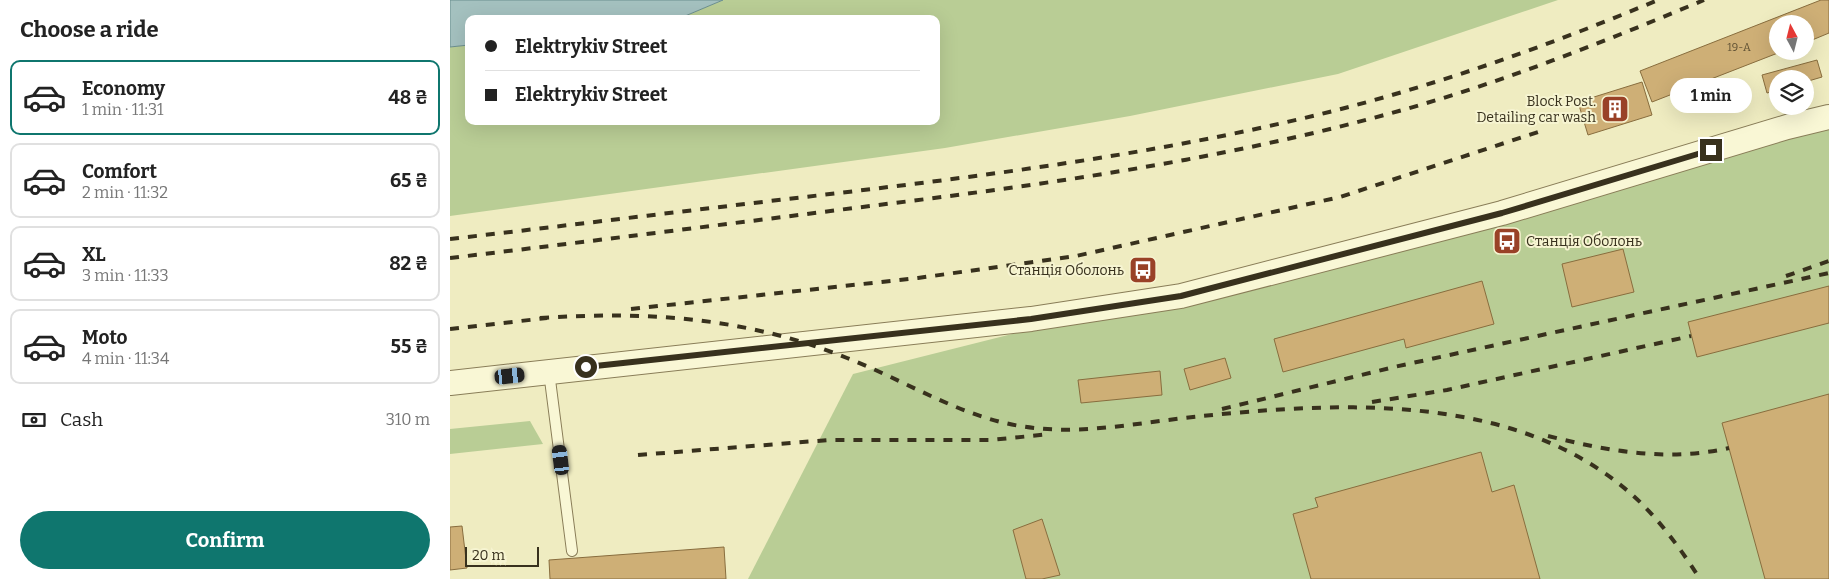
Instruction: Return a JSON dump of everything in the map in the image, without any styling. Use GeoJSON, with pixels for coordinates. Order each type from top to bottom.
{"type":"FeatureCollection","features":[{"type":"Feature","properties":{"kind":"street"},"geometry":{"type":"LineString","coordinates":[[450,383],[1031,319],[1181,296],[1502,213],[1787,127],[1829,117]]}},
{"type":"Feature","properties":{"kind":"lane"},"geometry":{"type":"LineString","coordinates":[[549,372],[572,551]]}},
{"type":"Feature","properties":{"kind":"green space"},"geometry":{"type":"Polygon","coordinates":[[[723,0],[1558,0],[1338,74],[1130,116],[945,148],[450,216],[450,47],[465,45],[465,125],[940,125],[940,15],[687,15],[723,0]]]}},
{"type":"Feature","properties":{"kind":"green space"},"geometry":{"type":"Polygon","coordinates":[[[1829,128],[1829,579],[748,579],[853,374],[1829,128]]]}},
{"type":"Feature","properties":{"kind":"green space"},"geometry":{"type":"Polygon","coordinates":[[[530,421],[543,444],[450,454],[450,429],[530,421]]]}},
{"type":"Feature","properties":{"kind":"water"},"geometry":{"type":"Polygon","coordinates":[[[450,0],[723,0],[687,15],[465,15],[465,45],[450,47],[450,0]]]}},
{"type":"Feature","properties":{"kind":"building"},"geometry":{"type":"Polygon","coordinates":[[[1821,0],[1829,0],[1829,33],[1814,39],[1814,15],[1783,15],[1821,0]]]}},
{"type":"Feature","properties":{"kind":"building"},"geometry":{"type":"Polygon","coordinates":[[[1769,20],[1769,56],[1652,102],[1640,71],[1769,20]]]}},
{"type":"Feature","properties":{"kind":"building"},"geometry":{"type":"Polygon","coordinates":[[[1817,60],[1822,77],[1814,79],[1814,70],[1780,70],[1817,60]]]}},
{"type":"Feature","properties":{"kind":"building"},"geometry":{"type":"Polygon","coordinates":[[[1769,73],[1769,92],[1767,93],[1762,75],[1769,73]]]}},
{"type":"Feature","properties":{"kind":"building","name":"Block Post. Detailing car wash"},"geometry":{"type":"Polygon","coordinates":[[[1642,82],[1652,115],[1588,135],[1578,102],[1642,82]]]}},
{"type":"Feature","properties":{"kind":"building"},"geometry":{"type":"Polygon","coordinates":[[[1623,249],[1634,292],[1572,307],[1562,264],[1623,249]]]}},
{"type":"Feature","properties":{"kind":"building"},"geometry":{"type":"Polygon","coordinates":[[[1482,281],[1494,324],[1406,348],[1404,339],[1283,372],[1274,339],[1482,281]]]}},
{"type":"Feature","properties":{"kind":"building"},"geometry":{"type":"Polygon","coordinates":[[[1829,286],[1829,323],[1697,357],[1688,322],[1829,286]]]}},
{"type":"Feature","properties":{"kind":"building"},"geometry":{"type":"Polygon","coordinates":[[[1225,358],[1231,378],[1190,390],[1184,369],[1225,358]]]}},
{"type":"Feature","properties":{"kind":"building"},"geometry":{"type":"Polygon","coordinates":[[[1160,371],[1162,395],[1081,403],[1078,380],[1160,371]]]}},
{"type":"Feature","properties":{"kind":"building"},"geometry":{"type":"Polygon","coordinates":[[[1829,394],[1829,579],[1765,579],[1722,423],[1829,394]]]}},
{"type":"Feature","properties":{"kind":"building"},"geometry":{"type":"Polygon","coordinates":[[[1481,452],[1492,492],[1514,485],[1540,579],[1311,579],[1293,514],[1318,507],[1315,498],[1481,452]]]}},
{"type":"Feature","properties":{"kind":"building"},"geometry":{"type":"Polygon","coordinates":[[[1042,519],[1060,575],[1042,579],[1026,579],[1013,530],[1042,519]]]}},
{"type":"Feature","properties":{"kind":"building"},"geometry":{"type":"Polygon","coordinates":[[[462,526],[467,568],[450,570],[450,527],[462,526]]]}},
{"type":"Feature","properties":{"kind":"building"},"geometry":{"type":"Polygon","coordinates":[[[724,547],[726,579],[550,579],[549,560],[724,547]]]}},
{"type":"Feature","properties":{"kind":"railway"},"geometry":{"type":"LineString","coordinates":[[450,239],[1028,169],[1217,137],[1341,109],[1462,74],[1541,46],[1658,0]]}},
{"type":"Feature","properties":{"kind":"railway"},"geometry":{"type":"LineString","coordinates":[[450,258],[989,191],[1123,171],[1256,146],[1388,114],[1508,77],[1704,0]]}},
{"type":"Feature","properties":{"kind":"railway"},"geometry":{"type":"LineString","coordinates":[[631,309],[918,278],[1076,256],[1340,197],[1538,132]]}},
{"type":"Feature","properties":{"kind":"railway"},"geometry":{"type":"LineString","coordinates":[[1786,276],[1829,261]]}},
{"type":"Feature","properties":{"kind":"railway"},"geometry":{"type":"LineString","coordinates":[[1222,409],[1394,367],[1829,273]]}},
{"type":"Feature","properties":{"kind":"railway"},"geometry":{"type":"LineString","coordinates":[[540,318],[580,316],[658,317],[734,325],[771,333],[847,358],[932,397],[975,414],[997,421],[1042,429],[1107,428],[1193,417],[1305,408],[1421,411],[1478,420],[1532,436],[1583,459],[1629,492],[1649,511],[1685,556],[1700,579]]}},
{"type":"Feature","properties":{"kind":"railway"},"geometry":{"type":"LineString","coordinates":[[450,329],[547,318]]}},
{"type":"Feature","properties":{"kind":"railway"},"geometry":{"type":"LineString","coordinates":[[1372,402],[1447,390],[1691,336]]}},
{"type":"Feature","properties":{"kind":"railway"},"geometry":{"type":"LineString","coordinates":[[638,455],[829,440],[991,440],[1050,434]]}},
{"type":"Feature","properties":{"kind":"railway"},"geometry":{"type":"LineString","coordinates":[[1548,436],[1638,453],[1683,454],[1729,448]]}},
{"type":"Feature","properties":{"kind":"place","name":"Block Post. Detailing car wash"},"geometry":{"type":"Point","coordinates":[1615,109]}},
{"type":"Feature","properties":{"kind":"place","name":"Cтанція Оболонь"},"geometry":{"type":"Point","coordinates":[1507,241]}},
{"type":"Feature","properties":{"kind":"place","name":"Станція Оболонь"},"geometry":{"type":"Point","coordinates":[1143,270]}},
{"type":"Feature","properties":{"kind":"route"},"geometry":{"type":"LineString","coordinates":[[586,367],[1031,319],[1181,296],[1502,213],[1711,150]]}}]}
